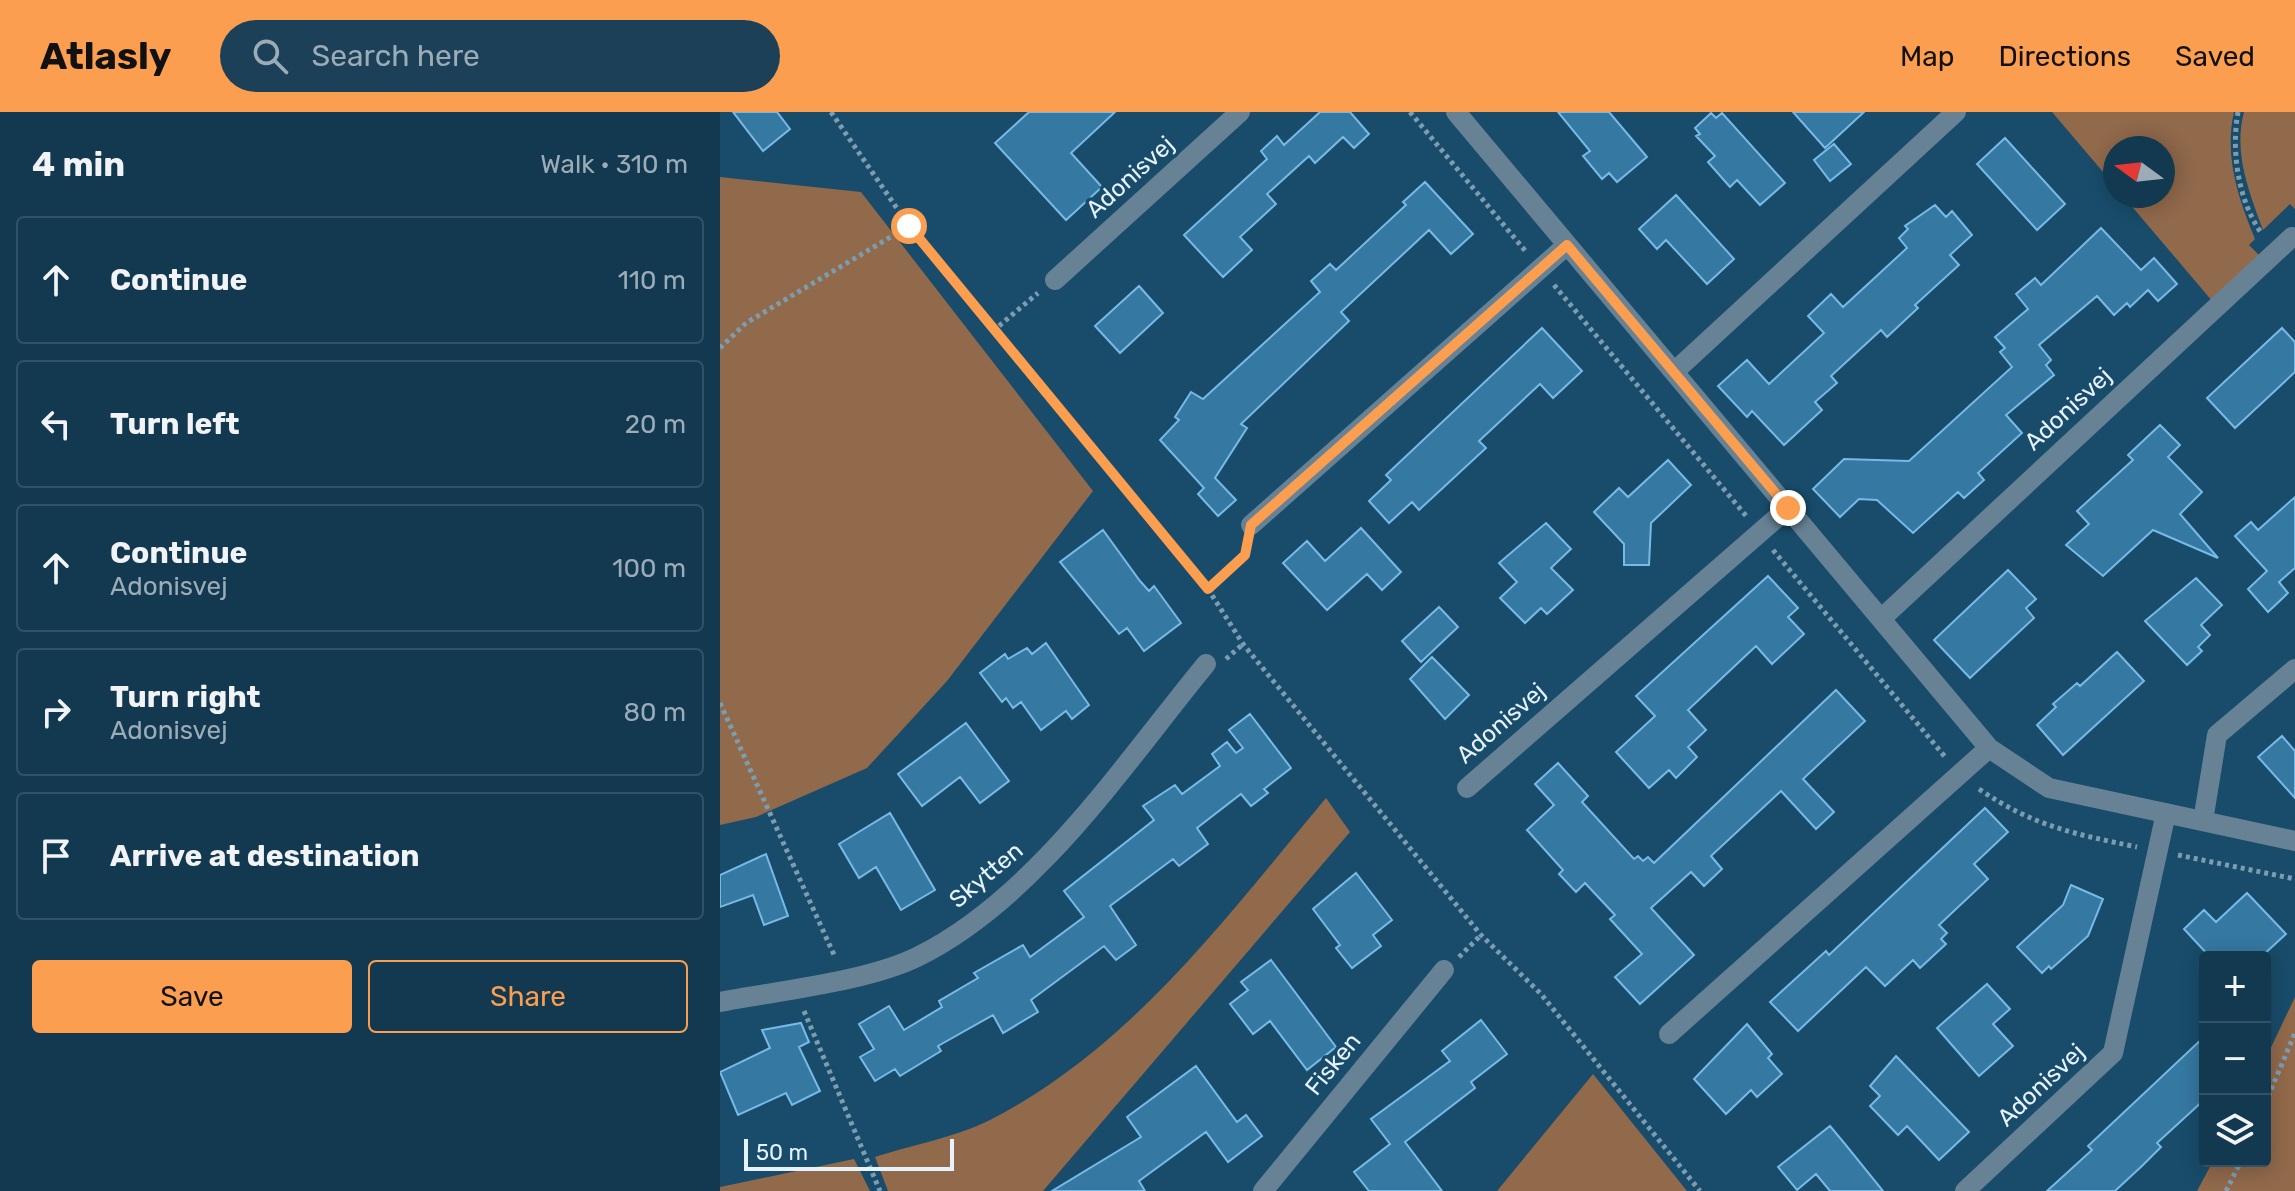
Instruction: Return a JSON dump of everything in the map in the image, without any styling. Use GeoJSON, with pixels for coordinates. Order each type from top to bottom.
{"type":"FeatureCollection","features":[{"type":"Feature","properties":{"kind":"street","name":"Adonisvej"},"geometry":{"type":"LineString","coordinates":[[1055,280],[1240,112]]}},
{"type":"Feature","properties":{"kind":"street"},"geometry":{"type":"LineString","coordinates":[[1674,372],[1956,112]]}},
{"type":"Feature","properties":{"kind":"street"},"geometry":{"type":"LineString","coordinates":[[1466,116],[1567,245],[1989,748],[2049,788],[2295,841]]}},
{"type":"Feature","properties":{"kind":"street","name":"Adonisvej"},"geometry":{"type":"LineString","coordinates":[[1881,619],[2285,243]]}},
{"type":"Feature","properties":{"kind":"street"},"geometry":{"type":"LineString","coordinates":[[1251,525],[1567,245]]}},
{"type":"Feature","properties":{"kind":"street","name":"Adonisvej"},"geometry":{"type":"LineString","coordinates":[[1467,788],[1788,508]]}},
{"type":"Feature","properties":{"kind":"street","name":"Skytten"},"geometry":{"type":"LineString","coordinates":[[720,1002],[844,979],[915,958],[977,920],[1033,874],[1206,664]]}},
{"type":"Feature","properties":{"kind":"street"},"geometry":{"type":"LineString","coordinates":[[2203,821],[2217,735],[2295,669]]}},
{"type":"Feature","properties":{"kind":"street"},"geometry":{"type":"LineString","coordinates":[[1669,1034],[1989,748]]}},
{"type":"Feature","properties":{"kind":"street","name":"Adonisvej"},"geometry":{"type":"LineString","coordinates":[[1965,1191],[2113,1053],[2166,813]]}},
{"type":"Feature","properties":{"kind":"street","name":"Fisken"},"geometry":{"type":"LineString","coordinates":[[1263,1191],[1444,970]]}},
{"type":"Feature","properties":{"kind":"path"},"geometry":{"type":"LineString","coordinates":[[831,112],[909,226],[1208,589],[1243,644],[1481,935],[1541,994],[1700,1191]]}},
{"type":"Feature","properties":{"kind":"path"},"geometry":{"type":"LineString","coordinates":[[2238,112],[2236,151],[2245,200],[2260,232],[2285,243]]}},
{"type":"Feature","properties":{"kind":"path"},"geometry":{"type":"LineString","coordinates":[[720,348],[746,323],[909,226]]}},
{"type":"Feature","properties":{"kind":"path"},"geometry":{"type":"LineString","coordinates":[[993,331],[1055,280]]}},
{"type":"Feature","properties":{"kind":"path"},"geometry":{"type":"LineString","coordinates":[[1208,589],[1245,555],[1251,525]]}},
{"type":"Feature","properties":{"kind":"path"},"geometry":{"type":"LineString","coordinates":[[720,703],[844,979]]}},
{"type":"Feature","properties":{"kind":"path"},"geometry":{"type":"LineString","coordinates":[[794,988],[880,1191]]}},
{"type":"Feature","properties":{"kind":"path"},"geometry":{"type":"LineString","coordinates":[[2269,1095],[2295,1033]]}},
{"type":"Feature","properties":{"kind":"path"},"geometry":{"type":"LineString","coordinates":[[2226,1191],[2238,1167]]}},
{"type":"Feature","properties":{"kind":"shaded area"},"geometry":{"type":"Polygon","coordinates":[[[2052,112],[2234,112],[2231,145],[2234,177],[2255,239],[2249,245],[2260,256],[2213,302],[2133,208],[2175,208],[2175,136],[2103,136],[2103,172],[2052,112]]]}},
{"type":"Feature","properties":{"kind":"shaded area"},"geometry":{"type":"Polygon","coordinates":[[[2244,112],[2295,112],[2295,209],[2290,204],[2263,230],[2241,157],[2244,112]]]}},
{"type":"Feature","properties":{"kind":"shaded area"},"geometry":{"type":"Polygon","coordinates":[[[720,177],[861,192],[1093,491],[947,681],[867,768],[756,817],[720,825],[720,177]]]}},
{"type":"Feature","properties":{"kind":"shaded area"},"geometry":{"type":"Polygon","coordinates":[[[1326,798],[1350,832],[1043,1191],[888,1191],[875,1157],[990,1120],[1041,1090],[1088,1056],[1174,976],[1326,798]]]}},
{"type":"Feature","properties":{"kind":"shaded area"},"geometry":{"type":"Polygon","coordinates":[[[2295,997],[2295,1191],[2197,1191],[2210,1167],[2271,1167],[2271,1047],[2295,997]]]}},
{"type":"Feature","properties":{"kind":"shaded area"},"geometry":{"type":"Polygon","coordinates":[[[1593,1074],[1687,1191],[1497,1191],[1593,1074]]]}},
{"type":"Feature","properties":{"kind":"shaded area"},"geometry":{"type":"Polygon","coordinates":[[[854,1159],[870,1191],[720,1191],[720,1187],[854,1159]]]}},
{"type":"Feature","properties":{"kind":"building"},"geometry":{"type":"Polygon","coordinates":[[[733,112],[777,112],[790,129],[763,151],[733,112]]]}},
{"type":"Feature","properties":{"kind":"building"},"geometry":{"type":"Polygon","coordinates":[[[1029,112],[1115,112],[1071,153],[1102,187],[1066,220],[995,143],[1029,112]]]}},
{"type":"Feature","properties":{"kind":"building"},"geometry":{"type":"Polygon","coordinates":[[[1320,112],[1350,112],[1369,134],[1354,148],[1343,137],[1315,163],[1309,156],[1267,194],[1276,204],[1240,237],[1252,250],[1223,277],[1184,235],[1267,159],[1261,151],[1277,136],[1284,145],[1320,112]]]}},
{"type":"Feature","properties":{"kind":"building"},"geometry":{"type":"Polygon","coordinates":[[[1558,112],[1609,112],[1647,157],[1617,182],[1609,173],[1602,179],[1583,156],[1590,151],[1558,112]]]}},
{"type":"Feature","properties":{"kind":"building"},"geometry":{"type":"Polygon","coordinates":[[[1793,112],[1864,112],[1825,148],[1793,112]]]}},
{"type":"Feature","properties":{"kind":"building"},"geometry":{"type":"Polygon","coordinates":[[[1711,113],[1716,118],[1722,113],[1785,183],[1760,205],[1737,180],[1730,187],[1708,162],[1715,156],[1696,136],[1700,134],[1695,128],[1711,113]]]}},
{"type":"Feature","properties":{"kind":"building"},"geometry":{"type":"Polygon","coordinates":[[[2005,138],[2065,204],[2037,230],[1977,164],[2005,138]]]}},
{"type":"Feature","properties":{"kind":"building"},"geometry":{"type":"Polygon","coordinates":[[[1834,144],[1851,164],[1830,181],[1814,160],[1834,144]]]}},
{"type":"Feature","properties":{"kind":"building"},"geometry":{"type":"Polygon","coordinates":[[[1425,182],[1473,234],[1451,254],[1429,230],[1341,312],[1349,321],[1241,424],[1247,428],[1215,478],[1236,500],[1218,516],[1198,494],[1204,488],[1160,440],[1179,420],[1175,417],[1191,392],[1203,399],[1320,292],[1311,281],[1330,264],[1336,270],[1406,205],[1403,202],[1425,182]]]}},
{"type":"Feature","properties":{"kind":"building"},"geometry":{"type":"Polygon","coordinates":[[[1676,195],[1734,259],[1707,284],[1666,240],[1657,249],[1639,229],[1676,195]]]}},
{"type":"Feature","properties":{"kind":"building"},"geometry":{"type":"Polygon","coordinates":[[[1935,205],[1946,217],[1952,211],[1972,235],[1950,255],[1959,265],[1915,305],[1918,308],[1887,337],[1881,330],[1831,376],[1837,383],[1815,402],[1822,410],[1784,445],[1752,411],[1747,417],[1718,386],[1747,360],[1769,384],[1824,333],[1808,316],[1831,294],[1843,307],[1907,248],[1899,238],[1908,229],[1905,226],[1935,205]]]}},
{"type":"Feature","properties":{"kind":"building"},"geometry":{"type":"Polygon","coordinates":[[[2101,228],[2141,270],[2154,258],[2177,284],[2158,301],[2148,290],[2130,307],[2127,303],[2114,315],[2097,296],[2039,345],[2051,360],[2046,365],[2054,375],[2006,415],[2022,433],[1978,473],[1984,480],[1964,498],[1958,492],[1913,533],[1877,500],[1859,499],[1840,517],[1813,489],[1844,459],[1909,461],[2012,367],[2000,352],[2005,348],[1995,337],[2028,309],[2016,294],[2035,278],[2041,285],[2101,228]]]}},
{"type":"Feature","properties":{"kind":"building"},"geometry":{"type":"Polygon","coordinates":[[[1139,286],[1163,313],[1120,353],[1095,326],[1139,286]]]}},
{"type":"Feature","properties":{"kind":"building"},"geometry":{"type":"Polygon","coordinates":[[[1542,328],[1582,371],[1553,398],[1540,384],[1479,441],[1486,448],[1419,510],[1412,502],[1389,523],[1369,501],[1391,480],[1386,475],[1542,328]]]}},
{"type":"Feature","properties":{"kind":"building"},"geometry":{"type":"Polygon","coordinates":[[[2282,328],[2295,342],[2295,372],[2235,428],[2207,398],[2282,328]]]}},
{"type":"Feature","properties":{"kind":"building"},"geometry":{"type":"Polygon","coordinates":[[[2160,425],[2180,445],[2168,457],[2202,492],[2180,514],[2218,558],[2153,530],[2103,576],[2066,545],[2089,524],[2077,511],[2133,460],[2128,455],[2160,425]]]}},
{"type":"Feature","properties":{"kind":"building"},"geometry":{"type":"Polygon","coordinates":[[[1668,460],[1691,485],[1651,523],[1649,565],[1624,565],[1624,544],[1594,512],[1619,488],[1628,497],[1668,460]]]}},
{"type":"Feature","properties":{"kind":"building"},"geometry":{"type":"Polygon","coordinates":[[[2295,497],[2295,568],[2279,582],[2288,593],[2268,612],[2248,589],[2267,571],[2235,536],[2251,522],[2258,530],[2295,497]]]}},
{"type":"Feature","properties":{"kind":"building"},"geometry":{"type":"Polygon","coordinates":[[[1546,523],[1571,549],[1551,568],[1573,590],[1547,614],[1541,608],[1525,623],[1500,598],[1517,582],[1499,563],[1546,523]]]}},
{"type":"Feature","properties":{"kind":"building"},"geometry":{"type":"Polygon","coordinates":[[[1361,528],[1401,572],[1382,590],[1367,574],[1327,610],[1283,563],[1307,541],[1325,561],[1361,528]]]}},
{"type":"Feature","properties":{"kind":"building"},"geometry":{"type":"Polygon","coordinates":[[[1103,530],[1140,581],[1149,591],[1154,586],[1181,623],[1144,651],[1127,628],[1119,634],[1060,562],[1103,530]]]}},
{"type":"Feature","properties":{"kind":"building"},"geometry":{"type":"Polygon","coordinates":[[[2008,570],[2036,599],[2026,608],[2034,618],[1970,678],[1934,640],[2008,570]]]}},
{"type":"Feature","properties":{"kind":"building"},"geometry":{"type":"Polygon","coordinates":[[[1768,576],[1798,608],[1788,617],[1804,634],[1772,664],[1756,646],[1688,710],[1706,730],[1688,747],[1697,757],[1676,778],[1669,770],[1649,788],[1616,752],[1655,716],[1636,696],[1768,576]]]}},
{"type":"Feature","properties":{"kind":"building"},"geometry":{"type":"Polygon","coordinates":[[[2196,578],[2222,605],[2201,625],[2210,635],[2198,647],[2202,651],[2187,665],[2145,621],[2196,578]]]}},
{"type":"Feature","properties":{"kind":"building"},"geometry":{"type":"Polygon","coordinates":[[[1439,607],[1458,627],[1421,662],[1402,641],[1439,607]]]}},
{"type":"Feature","properties":{"kind":"building"},"geometry":{"type":"Polygon","coordinates":[[[1046,643],[1089,705],[1072,719],[1066,711],[1041,730],[1021,702],[1013,708],[1006,698],[1002,702],[980,673],[1005,654],[1008,659],[1027,648],[1032,654],[1046,643]]]}},
{"type":"Feature","properties":{"kind":"building"},"geometry":{"type":"Polygon","coordinates":[[[2117,652],[2144,681],[2063,755],[2037,725],[2056,707],[2053,704],[2077,683],[2080,686],[2117,652]]]}},
{"type":"Feature","properties":{"kind":"building"},"geometry":{"type":"Polygon","coordinates":[[[1432,657],[1469,695],[1445,719],[1410,679],[1432,657]]]}},
{"type":"Feature","properties":{"kind":"building"},"geometry":{"type":"Polygon","coordinates":[[[1836,690],[1865,721],[1803,779],[1834,812],[1816,829],[1781,791],[1711,856],[1722,869],[1704,886],[1691,872],[1651,908],[1694,955],[1640,1004],[1615,977],[1642,954],[1610,919],[1615,915],[1585,883],[1576,892],[1559,874],[1563,870],[1527,830],[1554,805],[1535,784],[1558,763],[1588,796],[1582,802],[1634,859],[1638,856],[1643,861],[1648,857],[1654,863],[1836,690]]]}},
{"type":"Feature","properties":{"kind":"building"},"geometry":{"type":"Polygon","coordinates":[[[1250,714],[1291,768],[1264,789],[1268,793],[1251,806],[1241,794],[1197,828],[1208,844],[1179,866],[1173,859],[1110,906],[1136,945],[1116,960],[1104,946],[1031,1000],[1038,1012],[1003,1033],[993,1015],[938,1046],[941,1051],[900,1076],[895,1069],[875,1081],[860,1057],[874,1049],[859,1024],[889,1006],[904,1030],[942,1007],[939,1001],[978,978],[974,973],[1023,945],[1030,957],[1084,917],[1064,891],[1154,820],[1143,806],[1175,785],[1182,794],[1220,766],[1212,754],[1227,742],[1236,753],[1243,748],[1229,730],[1250,714]]]}},
{"type":"Feature","properties":{"kind":"building"},"geometry":{"type":"Polygon","coordinates":[[[966,723],[1009,781],[980,803],[960,777],[922,806],[898,774],[966,723]]]}},
{"type":"Feature","properties":{"kind":"building"},"geometry":{"type":"Polygon","coordinates":[[[2282,736],[2295,751],[2295,798],[2258,757],[2282,736]]]}},
{"type":"Feature","properties":{"kind":"building"},"geometry":{"type":"Polygon","coordinates":[[[1985,808],[2008,832],[1974,864],[1988,879],[1939,925],[1947,933],[1941,939],[1946,944],[1920,968],[1913,960],[1885,986],[1866,967],[1798,1031],[1770,1002],[1826,951],[1829,955],[1985,808]]]}},
{"type":"Feature","properties":{"kind":"building"},"geometry":{"type":"Polygon","coordinates":[[[890,813],[935,890],[901,910],[876,867],[859,878],[839,844],[890,813]]]}},
{"type":"Feature","properties":{"kind":"building"},"geometry":{"type":"Polygon","coordinates":[[[766,854],[788,916],[764,925],[753,895],[720,907],[720,875],[766,854]]]}},
{"type":"Feature","properties":{"kind":"building"},"geometry":{"type":"Polygon","coordinates":[[[1356,873],[1392,920],[1373,935],[1381,946],[1352,968],[1336,948],[1340,945],[1313,909],[1356,873]]]}},
{"type":"Feature","properties":{"kind":"building"},"geometry":{"type":"Polygon","coordinates":[[[2071,885],[2103,899],[2088,936],[2051,969],[2049,966],[2042,973],[2017,947],[2063,905],[2071,885]]]}},
{"type":"Feature","properties":{"kind":"building"},"geometry":{"type":"Polygon","coordinates":[[[2247,893],[2286,934],[2268,951],[2204,951],[2184,929],[2204,910],[2216,922],[2247,893]]]}},
{"type":"Feature","properties":{"kind":"building"},"geometry":{"type":"Polygon","coordinates":[[[1271,960],[1336,1047],[1307,1070],[1270,1021],[1253,1034],[1230,1004],[1248,990],[1241,982],[1271,960]]]}},
{"type":"Feature","properties":{"kind":"building"},"geometry":{"type":"Polygon","coordinates":[[[1987,984],[2010,1009],[1993,1024],[2013,1046],[1979,1076],[1937,1028],[1987,984]]]}},
{"type":"Feature","properties":{"kind":"building"},"geometry":{"type":"Polygon","coordinates":[[[1481,1020],[1507,1054],[1471,1082],[1475,1088],[1405,1142],[1442,1191],[1369,1191],[1354,1172],[1390,1144],[1371,1119],[1450,1061],[1442,1051],[1481,1020]]]}},
{"type":"Feature","properties":{"kind":"building"},"geometry":{"type":"Polygon","coordinates":[[[801,1023],[809,1042],[799,1047],[820,1091],[792,1105],[786,1093],[738,1115],[720,1072],[770,1048],[762,1030],[801,1023]]]}},
{"type":"Feature","properties":{"kind":"building"},"geometry":{"type":"Polygon","coordinates":[[[1747,1024],[1772,1054],[1768,1058],[1782,1074],[1757,1097],[1751,1090],[1726,1114],[1694,1079],[1747,1024]]]}},
{"type":"Feature","properties":{"kind":"building"},"geometry":{"type":"Polygon","coordinates":[[[2199,1042],[2199,1104],[2157,1143],[2161,1147],[2143,1165],[2115,1191],[2047,1191],[2092,1150],[2088,1146],[2199,1042]]]}},
{"type":"Feature","properties":{"kind":"building"},"geometry":{"type":"Polygon","coordinates":[[[1896,1056],[1969,1132],[1939,1160],[1907,1126],[1898,1135],[1870,1106],[1880,1096],[1870,1086],[1896,1056]]]}},
{"type":"Feature","properties":{"kind":"building"},"geometry":{"type":"Polygon","coordinates":[[[1196,1066],[1237,1122],[1246,1115],[1262,1136],[1228,1162],[1206,1132],[1139,1181],[1145,1191],[1052,1191],[1141,1137],[1127,1117],[1196,1066]]]}},
{"type":"Feature","properties":{"kind":"building"},"geometry":{"type":"Polygon","coordinates":[[[1830,1126],[1883,1191],[1830,1191],[1816,1174],[1797,1190],[1778,1167],[1830,1126]]]}},
{"type":"Feature","properties":{"kind":"route"},"geometry":{"type":"LineString","coordinates":[[909,226],[1208,589],[1245,555],[1251,525],[1567,245],[1788,508]]}}]}
